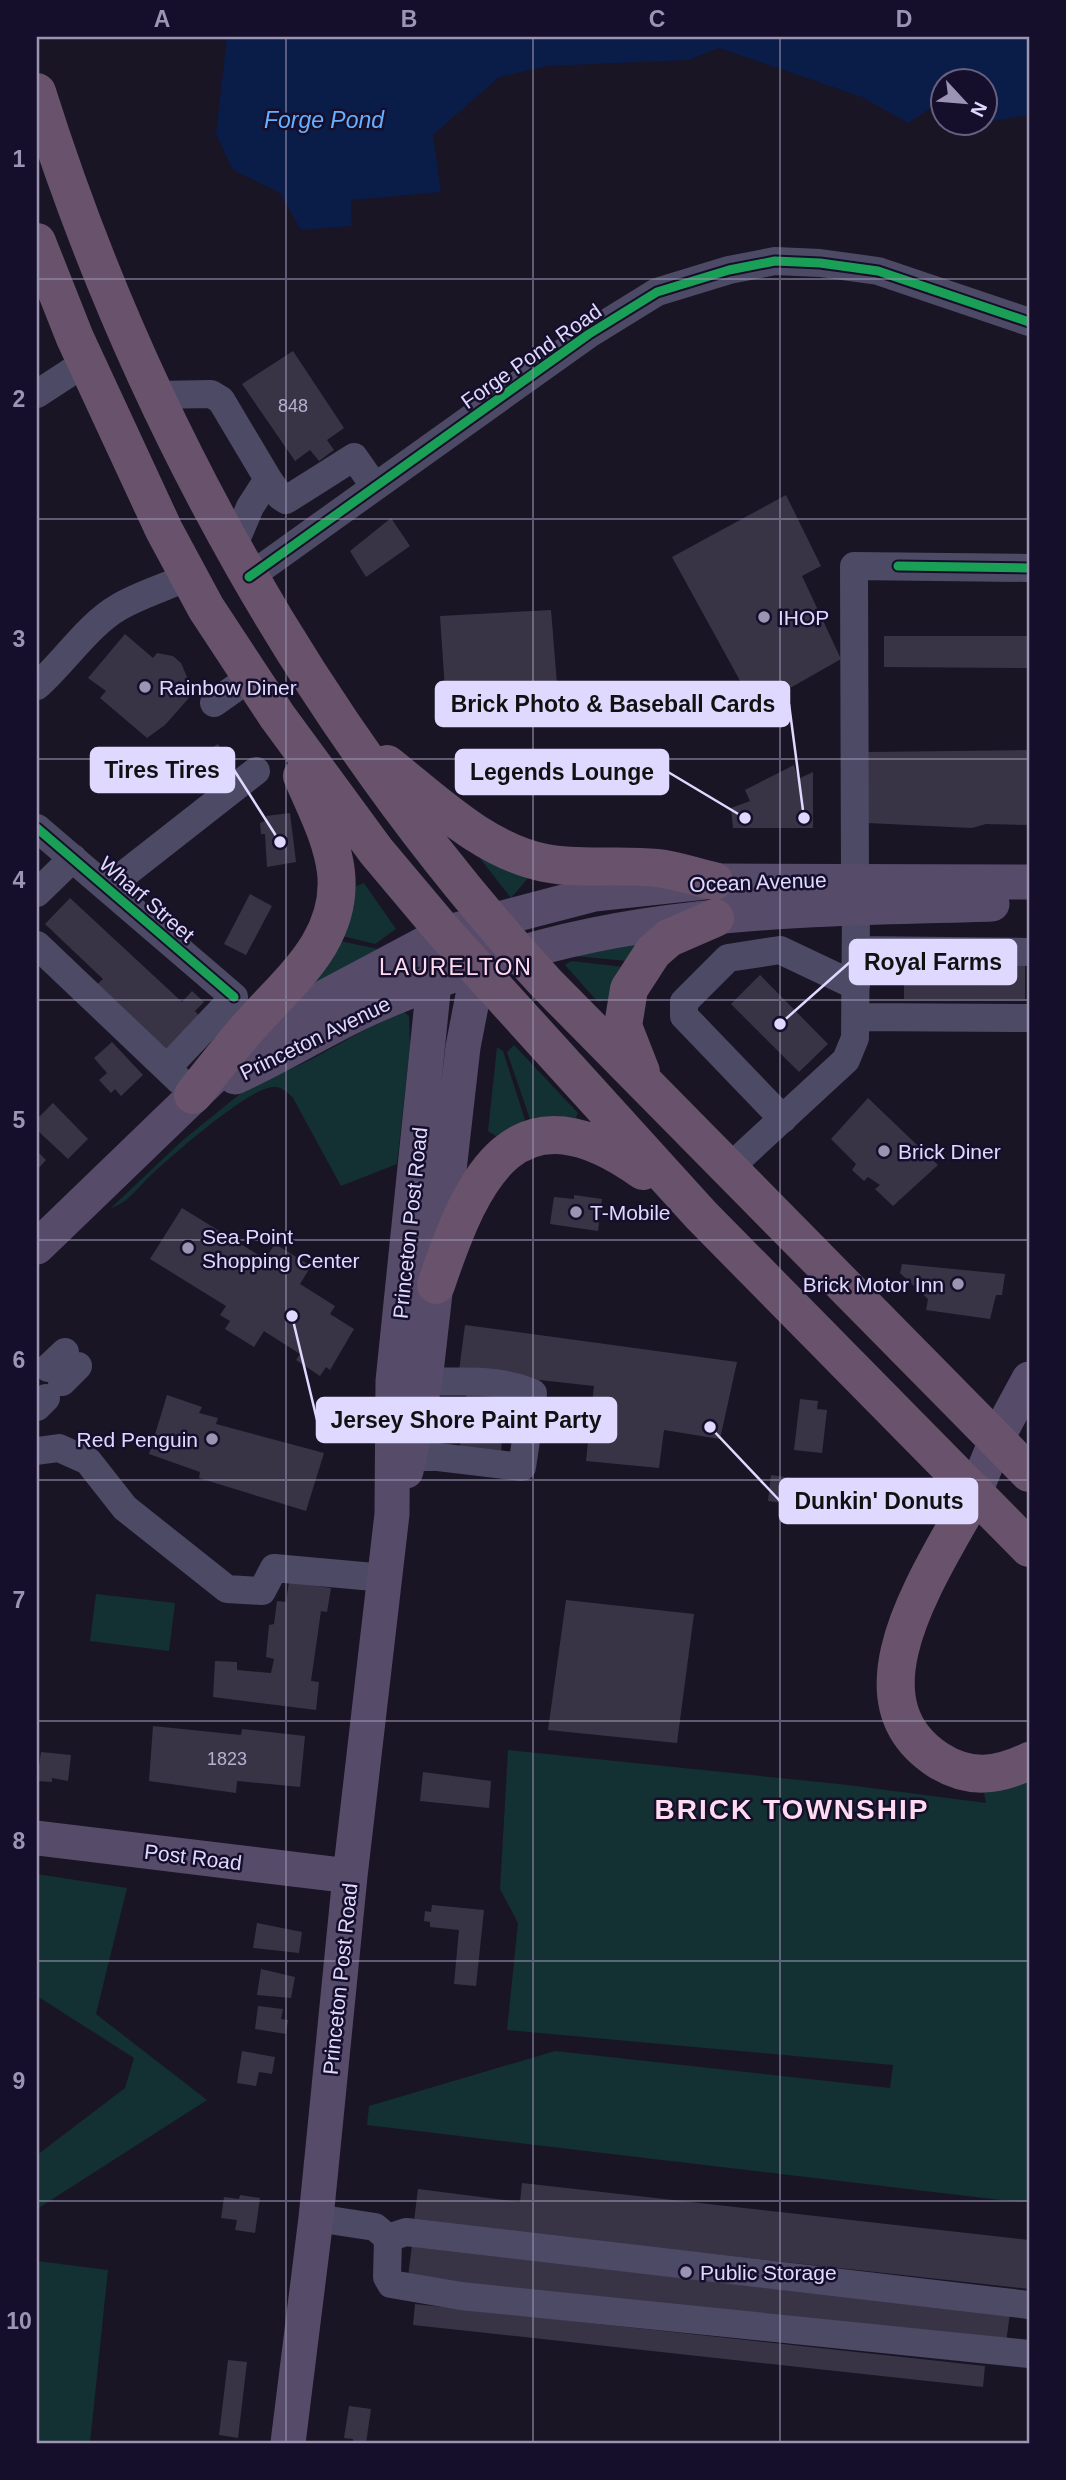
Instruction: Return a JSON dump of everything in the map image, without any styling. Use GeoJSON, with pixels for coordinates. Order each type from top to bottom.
{"type":"FeatureCollection","features":[{"type":"Feature","properties":{"kind":"highway"},"geometry":{"type":"LineString","coordinates":[[37,92],[63,174],[100,272],[155,395],[241,562],[392,794],[519,953],[1029,1473]]}},
{"type":"Feature","properties":{"kind":"highway"},"geometry":{"type":"LineString","coordinates":[[37,242],[86,362],[164,530],[206,608],[277,716],[376,851],[444,933],[701,1215],[1029,1548]]}},
{"type":"Feature","properties":{"kind":"highway"},"geometry":{"type":"LineString","coordinates":[[194,1095],[234,1043],[314,955],[326,933],[334,906],[336,874],[330,842],[277,716]]}},
{"type":"Feature","properties":{"kind":"highway"},"geometry":{"type":"LineString","coordinates":[[353,736],[452,816],[484,838],[518,854],[543,862],[593,868],[656,868],[714,899],[653,951],[629,989],[623,1026],[649,1086]]}},
{"type":"Feature","properties":{"kind":"highway"},"geometry":{"type":"LineString","coordinates":[[436,1285],[470,1195],[493,1162],[514,1145],[534,1139],[553,1135],[579,1138],[614,1150],[701,1215]]}},
{"type":"Feature","properties":{"kind":"highway"},"geometry":{"type":"LineString","coordinates":[[975,1492],[909,1616],[895,1662],[896,1693],[905,1721],[920,1742],[949,1766],[985,1776],[1008,1771],[1029,1761]]}},
{"type":"Feature","properties":{"kind":"main road","name":"Ocean Avenue"},"geometry":{"type":"LineString","coordinates":[[444,933],[594,894],[714,899],[856,894],[1029,882]]}},
{"type":"Feature","properties":{"kind":"main road","name":"Ocean Avenue"},"geometry":{"type":"LineString","coordinates":[[856,894],[1029,902]]}},
{"type":"Feature","properties":{"kind":"main road","name":"Ocean Avenue"},"geometry":{"type":"LineString","coordinates":[[477,969],[519,953],[714,899]]}},
{"type":"Feature","properties":{"kind":"main road","name":"Princeton Post Road"},"geometry":{"type":"LineString","coordinates":[[392,1514],[411,1457],[425,1381],[463,1047],[477,969],[490,919]]}},
{"type":"Feature","properties":{"kind":"main road","name":"Princeton Post Road"},"geometry":{"type":"LineString","coordinates":[[288,2443],[316,2218],[350,1876],[392,1514],[393,1381],[434,983],[444,933]]}},
{"type":"Feature","properties":{"kind":"main road","name":"Princeton Avenue"},"geometry":{"type":"LineString","coordinates":[[37,1247],[237,1055],[319,1000],[444,933]]}},
{"type":"Feature","properties":{"kind":"main road","name":"Princeton Avenue"},"geometry":{"type":"LineString","coordinates":[[194,1095],[253,1069],[359,1014],[434,983],[477,969]]}},
{"type":"Feature","properties":{"kind":"main road"},"geometry":{"type":"LineString","coordinates":[[975,1492],[997,1438],[1029,1379]]}},
{"type":"Feature","properties":{"kind":"main road","name":"Post Road"},"geometry":{"type":"LineString","coordinates":[[37,1838],[350,1876]]}},
{"type":"Feature","properties":{"kind":"street","name":"Forge Pond Road"},"geometry":{"type":"LineString","coordinates":[[241,562],[375,487],[589,334],[657,292],[729,270],[775,261],[820,263],[878,271],[1029,322]]}},
{"type":"Feature","properties":{"kind":"street"},"geometry":{"type":"LineString","coordinates":[[37,394],[86,362]]}},
{"type":"Feature","properties":{"kind":"street"},"geometry":{"type":"LineString","coordinates":[[155,395],[211,394],[221,400],[268,479],[280,496],[286,499],[354,457],[375,487]]}},
{"type":"Feature","properties":{"kind":"street"},"geometry":{"type":"LineString","coordinates":[[241,562],[250,507],[268,479]]}},
{"type":"Feature","properties":{"kind":"street"},"geometry":{"type":"LineString","coordinates":[[729,1168],[846,1060],[855,1038],[855,566],[1029,568]]}},
{"type":"Feature","properties":{"kind":"street"},"geometry":{"type":"LineString","coordinates":[[37,686],[89,632],[118,607],[190,576]]}},
{"type":"Feature","properties":{"kind":"street"},"geometry":{"type":"LineString","coordinates":[[214,703],[251,677]]}},
{"type":"Feature","properties":{"kind":"street"},"geometry":{"type":"LineString","coordinates":[[108,887],[256,771]]}},
{"type":"Feature","properties":{"kind":"street","name":"Wharf Street"},"geometry":{"type":"LineString","coordinates":[[37,828],[234,997],[167,1068]]}},
{"type":"Feature","properties":{"kind":"street"},"geometry":{"type":"LineString","coordinates":[[37,893],[73,858]]}},
{"type":"Feature","properties":{"kind":"street"},"geometry":{"type":"LineString","coordinates":[[37,945],[194,1095]]}},
{"type":"Feature","properties":{"kind":"street"},"geometry":{"type":"LineString","coordinates":[[783,1119],[684,1016],[684,1002],[728,958],[780,950],[856,986]]}},
{"type":"Feature","properties":{"kind":"street"},"geometry":{"type":"LineString","coordinates":[[856,950],[923,956],[995,956],[1029,952]]}},
{"type":"Feature","properties":{"kind":"street"},"geometry":{"type":"LineString","coordinates":[[855,1017],[924,1008],[996,1008],[1029,1018]]}},
{"type":"Feature","properties":{"kind":"street"},"geometry":{"type":"LineString","coordinates":[[411,1457],[438,1457],[522,1467],[533,1393],[508,1383],[468,1379],[456,1382],[425,1381]]}},
{"type":"Feature","properties":{"kind":"street"},"geometry":{"type":"LineString","coordinates":[[37,1451],[59,1448],[88,1461],[125,1508],[227,1589],[262,1591],[274,1568],[385,1578]]}},
{"type":"Feature","properties":{"kind":"street"},"geometry":{"type":"LineString","coordinates":[[316,2218],[375,2227],[388,2238]]}},
{"type":"Feature","properties":{"kind":"street"},"geometry":{"type":"LineString","coordinates":[[388,2238],[406,2232],[1029,2305]]}},
{"type":"Feature","properties":{"kind":"street"},"geometry":{"type":"LineString","coordinates":[[388,2238],[387,2277],[391,2284],[461,2296],[1029,2354]]}},
{"type":"Feature","properties":{"kind":"green space"},"geometry":{"type":"Polygon","coordinates":[[[472,848],[534,871],[511,898],[472,848]]]}},
{"type":"Feature","properties":{"kind":"green space"},"geometry":{"type":"Polygon","coordinates":[[[364,883],[396,929],[375,944],[338,935],[354,887],[364,883]]]}},
{"type":"Feature","properties":{"kind":"green space"},"geometry":{"type":"Polygon","coordinates":[[[641,933],[628,961],[574,956],[641,933]]]}},
{"type":"Feature","properties":{"kind":"green space"},"geometry":{"type":"Polygon","coordinates":[[[336,940],[387,951],[301,998],[336,940]]]}},
{"type":"Feature","properties":{"kind":"green space"},"geometry":{"type":"Polygon","coordinates":[[[571,961],[624,967],[612,998],[598,1002],[565,965],[571,961]]]}},
{"type":"Feature","properties":{"kind":"green space"},"geometry":{"type":"Polygon","coordinates":[[[404,1012],[409,1016],[410,1046],[397,1164],[341,1186],[293,1098],[275,1087],[248,1097],[212,1123],[128,1198],[111,1208],[183,1140],[246,1089],[404,1012]]]}},
{"type":"Feature","properties":{"kind":"green space"},"geometry":{"type":"Polygon","coordinates":[[[514,1045],[578,1113],[573,1124],[532,1125],[507,1052],[514,1045]]]}},
{"type":"Feature","properties":{"kind":"green space"},"geometry":{"type":"Polygon","coordinates":[[[497,1047],[503,1051],[527,1126],[499,1138],[488,1131],[497,1047]]]}},
{"type":"Feature","properties":{"kind":"green space"},"geometry":{"type":"Polygon","coordinates":[[[96,1594],[175,1603],[169,1651],[90,1641],[96,1594]]]}},
{"type":"Feature","properties":{"kind":"green space"},"geometry":{"type":"Polygon","coordinates":[[[508,1750],[848,1785],[986,1803],[983,1788],[1029,1777],[1029,2201],[1019,2202],[367,2125],[369,2106],[555,2051],[890,2088],[893,2065],[507,2030],[518,1923],[500,1889],[508,1750]]]}},
{"type":"Feature","properties":{"kind":"green space"},"geometry":{"type":"Polygon","coordinates":[[[37,1874],[127,1888],[96,2014],[207,2100],[37,2209],[37,2155],[125,2088],[134,2058],[37,1996],[37,1874]]]}},
{"type":"Feature","properties":{"kind":"green space"},"geometry":{"type":"Polygon","coordinates":[[[37,2261],[108,2270],[90,2443],[37,2443],[37,2261]]]}},
{"type":"Feature","properties":{"kind":"water","name":"Forge Pond"},"geometry":{"type":"Polygon","coordinates":[[[227,37],[1029,37],[1029,115],[1000,120],[1000,66],[930,66],[930,109],[908,123],[862,97],[719,48],[688,60],[547,66],[499,77],[433,135],[441,192],[351,200],[352,226],[301,230],[280,193],[233,170],[216,134],[227,37]]]}},
{"type":"Feature","properties":{"kind":"building"},"geometry":{"type":"Polygon","coordinates":[[[293,351],[344,428],[327,440],[334,450],[319,461],[310,450],[295,461],[242,384],[293,351]]]}},
{"type":"Feature","properties":{"kind":"building","name":"IHOP"},"geometry":{"type":"Polygon","coordinates":[[[786,495],[821,566],[802,576],[841,659],[755,708],[672,557],[786,495]]]}},
{"type":"Feature","properties":{"kind":"building"},"geometry":{"type":"Polygon","coordinates":[[[391,518],[410,546],[366,577],[350,551],[391,518]]]}},
{"type":"Feature","properties":{"kind":"building"},"geometry":{"type":"Polygon","coordinates":[[[551,610],[557,684],[445,690],[440,616],[551,610]]]}},
{"type":"Feature","properties":{"kind":"building","name":"Rainbow Diner"},"geometry":{"type":"Polygon","coordinates":[[[125,634],[153,658],[157,653],[173,656],[181,663],[188,679],[184,683],[195,691],[165,725],[147,738],[100,698],[106,691],[88,678],[125,634]]]}},
{"type":"Feature","properties":{"kind":"building"},"geometry":{"type":"Polygon","coordinates":[[[884,636],[1029,636],[1029,668],[884,667],[884,636]]]}},
{"type":"Feature","properties":{"kind":"building"},"geometry":{"type":"Polygon","coordinates":[[[218,744],[235,776],[217,788],[196,758],[218,744]]]}},
{"type":"Feature","properties":{"kind":"building"},"geometry":{"type":"Polygon","coordinates":[[[1029,750],[1029,825],[986,824],[972,828],[867,823],[867,752],[1029,750]]]}},
{"type":"Feature","properties":{"kind":"building"},"geometry":{"type":"Polygon","coordinates":[[[794,765],[798,779],[813,772],[813,828],[733,828],[731,808],[750,801],[745,790],[794,765]]]}},
{"type":"Feature","properties":{"kind":"building"},"geometry":{"type":"Polygon","coordinates":[[[290,813],[296,862],[267,867],[265,834],[261,834],[260,823],[267,820],[266,816],[290,813]]]}},
{"type":"Feature","properties":{"kind":"building"},"geometry":{"type":"Polygon","coordinates":[[[250,894],[272,906],[246,955],[224,944],[250,894]]]}},
{"type":"Feature","properties":{"kind":"building"},"geometry":{"type":"Polygon","coordinates":[[[70,898],[182,1002],[192,991],[204,1002],[195,1011],[200,1017],[167,1060],[92,989],[103,979],[45,924],[70,898]]]}},
{"type":"Feature","properties":{"kind":"building"},"geometry":{"type":"Polygon","coordinates":[[[904,961],[1025,961],[1025,999],[904,999],[904,961]]]}},
{"type":"Feature","properties":{"kind":"building"},"geometry":{"type":"Polygon","coordinates":[[[760,975],[828,1044],[799,1072],[731,1004],[760,975]]]}},
{"type":"Feature","properties":{"kind":"building"},"geometry":{"type":"Polygon","coordinates":[[[112,1042],[143,1075],[121,1096],[115,1089],[111,1093],[99,1080],[107,1073],[94,1058],[112,1042]]]}},
{"type":"Feature","properties":{"kind":"building","name":"Brick Diner"},"geometry":{"type":"Polygon","coordinates":[[[868,1098],[938,1165],[893,1206],[875,1189],[880,1185],[868,1177],[864,1181],[852,1170],[856,1164],[831,1139],[868,1098]]]}},
{"type":"Feature","properties":{"kind":"building"},"geometry":{"type":"Polygon","coordinates":[[[53,1103],[88,1139],[68,1159],[37,1130],[37,1119],[53,1103]]]}},
{"type":"Feature","properties":{"kind":"building"},"geometry":{"type":"Polygon","coordinates":[[[37,1151],[46,1160],[37,1170],[37,1151]]]}},
{"type":"Feature","properties":{"kind":"building","name":"T-Mobile"},"geometry":{"type":"Polygon","coordinates":[[[574,1195],[602,1199],[598,1231],[550,1224],[554,1197],[574,1199],[574,1195]]]}},
{"type":"Feature","properties":{"kind":"building"},"geometry":{"type":"Polygon","coordinates":[[[182,1208],[265,1259],[275,1244],[311,1266],[300,1284],[335,1306],[330,1314],[354,1329],[330,1370],[326,1367],[320,1376],[296,1360],[300,1354],[264,1331],[254,1347],[225,1329],[230,1321],[220,1315],[226,1306],[150,1259],[182,1208]]]}},
{"type":"Feature","properties":{"kind":"building","name":"Brick Motor Inn"},"geometry":{"type":"Polygon","coordinates":[[[902,1264],[1005,1274],[1002,1295],[996,1295],[990,1319],[926,1310],[928,1299],[900,1273],[902,1264]]]}},
{"type":"Feature","properties":{"kind":"building"},"geometry":{"type":"Polygon","coordinates":[[[465,1325],[737,1362],[720,1439],[664,1430],[659,1468],[586,1461],[594,1386],[459,1371],[465,1325]]]}},
{"type":"Feature","properties":{"kind":"building"},"geometry":{"type":"Polygon","coordinates":[[[468,1382],[504,1386],[501,1413],[492,1412],[490,1430],[502,1431],[501,1461],[459,1455],[468,1382]]]}},
{"type":"Feature","properties":{"kind":"building","name":"Red Penguin"},"geometry":{"type":"Polygon","coordinates":[[[167,1395],[202,1407],[199,1413],[218,1418],[216,1424],[324,1453],[306,1511],[199,1478],[200,1472],[149,1454],[167,1395]]]}},
{"type":"Feature","properties":{"kind":"building"},"geometry":{"type":"Polygon","coordinates":[[[800,1399],[818,1401],[817,1409],[827,1410],[822,1453],[794,1450],[800,1399]]]}},
{"type":"Feature","properties":{"kind":"building"},"geometry":{"type":"Polygon","coordinates":[[[771,1475],[792,1478],[789,1504],[768,1501],[771,1475]]]}},
{"type":"Feature","properties":{"kind":"building"},"geometry":{"type":"Polygon","coordinates":[[[289,1582],[331,1588],[327,1612],[321,1611],[311,1681],[319,1682],[316,1710],[213,1697],[215,1661],[237,1662],[237,1670],[271,1673],[274,1659],[266,1657],[269,1625],[274,1624],[277,1601],[286,1602],[289,1582]]]}},
{"type":"Feature","properties":{"kind":"building"},"geometry":{"type":"Polygon","coordinates":[[[566,1600],[694,1614],[677,1743],[548,1730],[566,1600]]]}},
{"type":"Feature","properties":{"kind":"building"},"geometry":{"type":"Polygon","coordinates":[[[153,1726],[241,1735],[242,1729],[305,1736],[300,1787],[237,1781],[236,1793],[149,1781],[153,1726]]]}},
{"type":"Feature","properties":{"kind":"building"},"geometry":{"type":"Polygon","coordinates":[[[41,1752],[71,1755],[68,1781],[52,1778],[52,1782],[37,1781],[41,1752]]]}},
{"type":"Feature","properties":{"kind":"building"},"geometry":{"type":"Polygon","coordinates":[[[423,1772],[491,1781],[489,1808],[420,1801],[423,1772]]]}},
{"type":"Feature","properties":{"kind":"building"},"geometry":{"type":"Polygon","coordinates":[[[432,1905],[484,1910],[476,1986],[454,1984],[459,1930],[430,1927],[430,1922],[424,1921],[425,1911],[431,1912],[432,1905]]]}},
{"type":"Feature","properties":{"kind":"building"},"geometry":{"type":"Polygon","coordinates":[[[257,1923],[302,1932],[299,1953],[253,1948],[257,1923]]]}},
{"type":"Feature","properties":{"kind":"building"},"geometry":{"type":"Polygon","coordinates":[[[261,1969],[295,1977],[291,1998],[257,1995],[261,1969]]]}},
{"type":"Feature","properties":{"kind":"building"},"geometry":{"type":"Polygon","coordinates":[[[258,2006],[283,2009],[281,2019],[288,2020],[286,2034],[255,2029],[258,2006]]]}},
{"type":"Feature","properties":{"kind":"building"},"geometry":{"type":"Polygon","coordinates":[[[242,2051],[275,2057],[272,2074],[259,2072],[256,2086],[237,2083],[242,2051]]]}},
{"type":"Feature","properties":{"kind":"building"},"geometry":{"type":"Polygon","coordinates":[[[522,2183],[1029,2240],[1029,2289],[414,2221],[418,2189],[520,2202],[522,2183]]]}},
{"type":"Feature","properties":{"kind":"building"},"geometry":{"type":"Polygon","coordinates":[[[240,2195],[260,2198],[255,2233],[235,2230],[237,2220],[221,2218],[224,2197],[239,2199],[240,2195]]]}},
{"type":"Feature","properties":{"kind":"building"},"geometry":{"type":"Polygon","coordinates":[[[412,2245],[1010,2313],[1006,2343],[408,2277],[412,2245]]]}},
{"type":"Feature","properties":{"kind":"building"},"geometry":{"type":"Polygon","coordinates":[[[415,2304],[985,2366],[983,2387],[413,2325],[415,2304]]]}},
{"type":"Feature","properties":{"kind":"building"},"geometry":{"type":"Polygon","coordinates":[[[228,2360],[247,2362],[238,2438],[219,2435],[228,2360]]]}},
{"type":"Feature","properties":{"kind":"building"},"geometry":{"type":"Polygon","coordinates":[[[349,2406],[371,2409],[366,2443],[353,2443],[353,2439],[344,2438],[349,2406]]]}},
{"type":"Feature","properties":{"kind":"tunnel"},"geometry":{"type":"LineString","coordinates":[[923,961],[924,999]]}},
{"type":"Feature","properties":{"kind":"tunnel"},"geometry":{"type":"LineString","coordinates":[[958,961],[959,999]]}},
{"type":"Feature","properties":{"kind":"tunnel"},"geometry":{"type":"LineString","coordinates":[[995,961],[996,999]]}},
{"type":"Feature","properties":{"kind":"cycle path"},"geometry":{"type":"LineString","coordinates":[[249,577],[589,334],[657,292],[729,270],[775,261],[820,263],[878,271],[1029,322]]}},
{"type":"Feature","properties":{"kind":"cycle path"},"geometry":{"type":"LineString","coordinates":[[898,566],[1029,568]]}},
{"type":"Feature","properties":{"kind":"cycle path"},"geometry":{"type":"LineString","coordinates":[[37,828],[234,997]]}},
{"type":"Feature","properties":{"kind":"place","name":"IHOP"},"geometry":{"type":"Point","coordinates":[764,617]}},
{"type":"Feature","properties":{"kind":"place","name":"Rainbow Diner"},"geometry":{"type":"Point","coordinates":[145,687]}},
{"type":"Feature","properties":{"kind":"place","name":"Legends Lounge"},"geometry":{"type":"Point","coordinates":[745,818]}},
{"type":"Feature","properties":{"kind":"place","name":"Brick Photo & Baseball Cards"},"geometry":{"type":"Point","coordinates":[804,818]}},
{"type":"Feature","properties":{"kind":"place","name":"Tires Tires"},"geometry":{"type":"Point","coordinates":[280,842]}},
{"type":"Feature","properties":{"kind":"place","name":"Royal Farms"},"geometry":{"type":"Point","coordinates":[780,1024]}},
{"type":"Feature","properties":{"kind":"place","name":"Brick Diner"},"geometry":{"type":"Point","coordinates":[884,1151]}},
{"type":"Feature","properties":{"kind":"place","name":"T-Mobile"},"geometry":{"type":"Point","coordinates":[576,1212]}},
{"type":"Feature","properties":{"kind":"place","name":"Sea Point Shopping Center"},"geometry":{"type":"Point","coordinates":[188,1248]}},
{"type":"Feature","properties":{"kind":"place","name":"Brick Motor Inn"},"geometry":{"type":"Point","coordinates":[958,1284]}},
{"type":"Feature","properties":{"kind":"place","name":"Jersey Shore Paint Party"},"geometry":{"type":"Point","coordinates":[292,1316]}},
{"type":"Feature","properties":{"kind":"place","name":"Dunkin' Donuts"},"geometry":{"type":"Point","coordinates":[710,1427]}},
{"type":"Feature","properties":{"kind":"place","name":"Red Penguin"},"geometry":{"type":"Point","coordinates":[212,1439]}},
{"type":"Feature","properties":{"kind":"place","name":"Public Storage"},"geometry":{"type":"Point","coordinates":[686,2272]}},
{"type":"Feature","properties":{"kind":"district","name":"LAURELTON"},"geometry":{"type":"Point","coordinates":[456,967]}},
{"type":"Feature","properties":{"kind":"district","name":"BRICK TOWNSHIP"},"geometry":{"type":"Point","coordinates":[792,1809]}}]}
